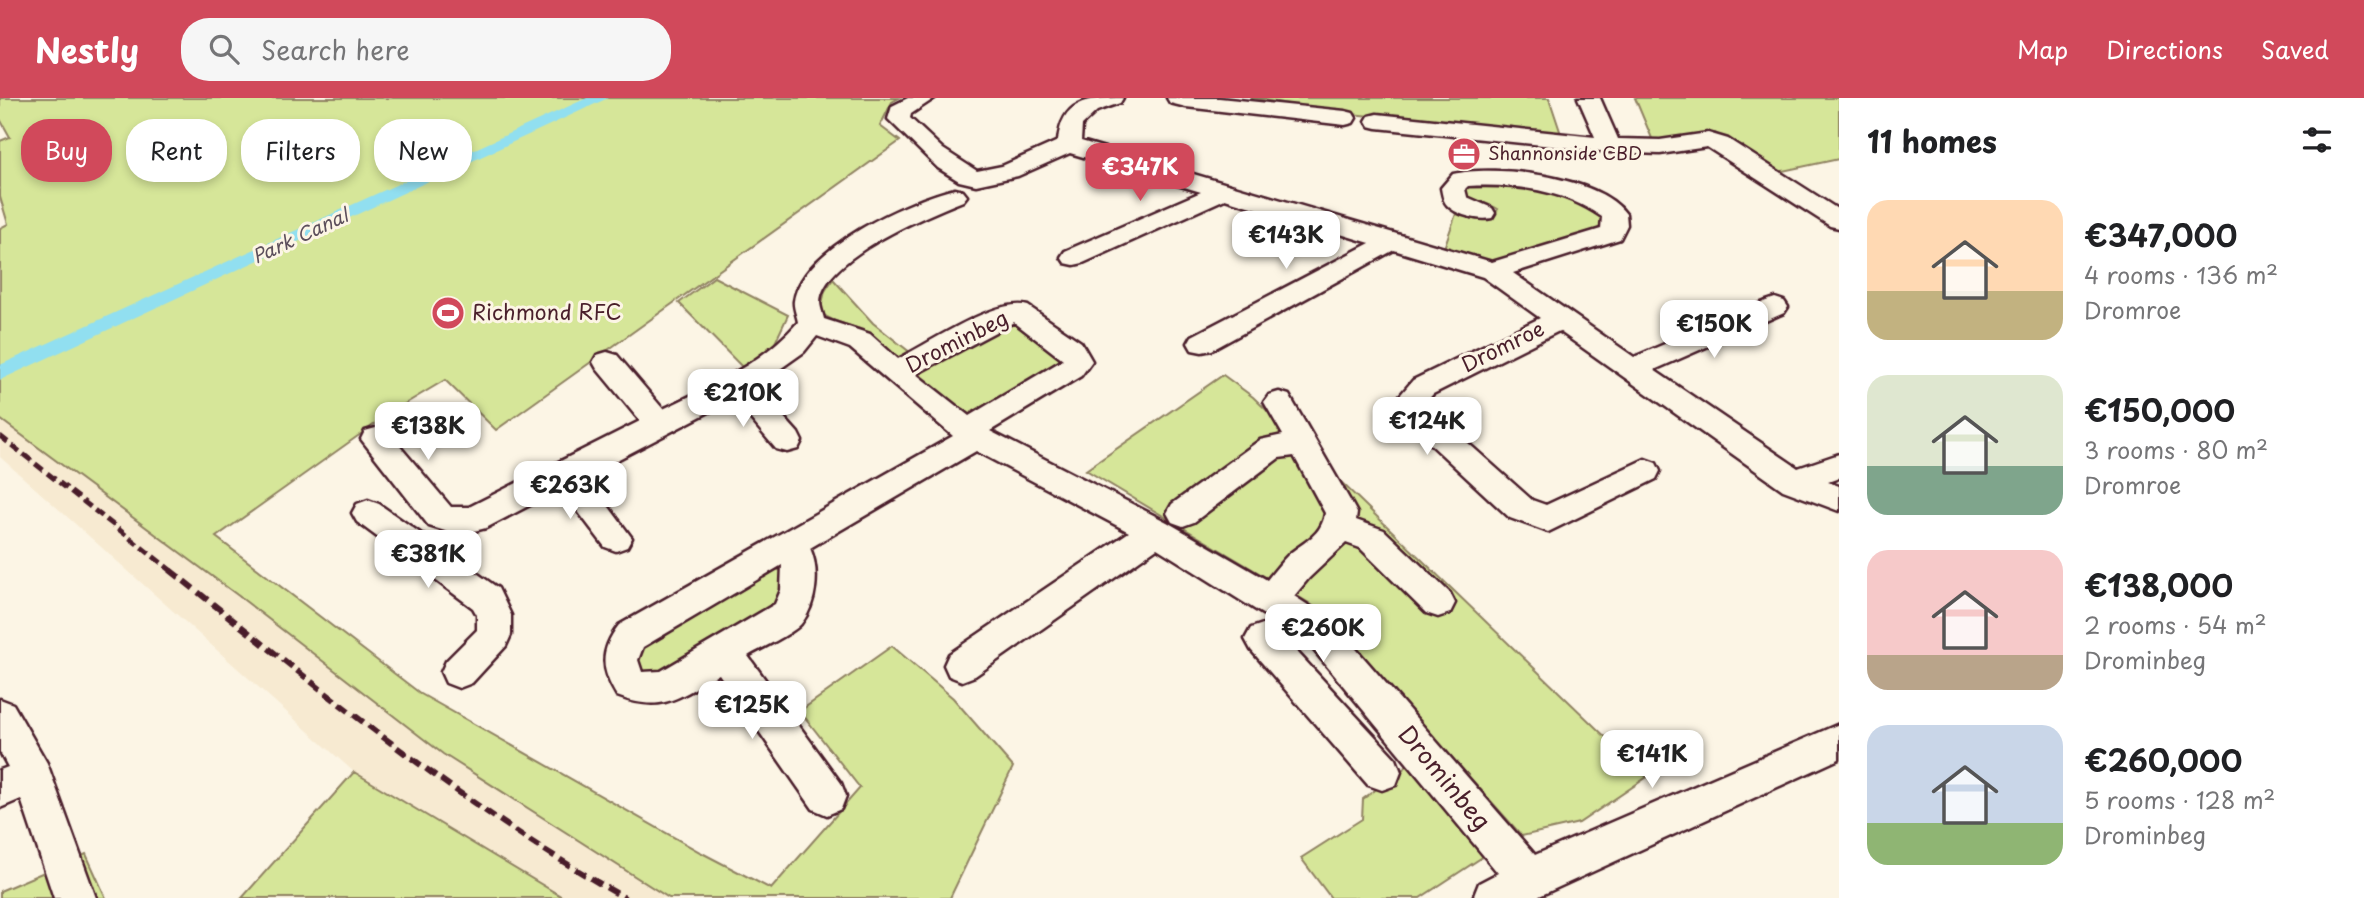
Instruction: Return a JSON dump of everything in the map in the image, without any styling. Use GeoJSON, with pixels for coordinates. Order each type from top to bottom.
{"type":"FeatureCollection","features":[{"type":"Feature","properties":{"kind":"street"},"geometry":{"type":"LineString","coordinates":[[924,98],[900,111],[899,119],[961,172],[977,178],[995,175],[1069,145],[1071,123],[1089,106],[1112,98]]}},
{"type":"Feature","properties":{"kind":"street"},"geometry":{"type":"LineString","coordinates":[[1178,98],[1345,118]]}},
{"type":"Feature","properties":{"kind":"street"},"geometry":{"type":"LineString","coordinates":[[1589,98],[1610,145]]}},
{"type":"Feature","properties":{"kind":"street"},"geometry":{"type":"LineString","coordinates":[[1313,114],[1314,138]]}},
{"type":"Feature","properties":{"kind":"street"},"geometry":{"type":"LineString","coordinates":[[1377,121],[1610,145],[1660,147],[1695,140],[1720,144],[1839,221]]}},
{"type":"Feature","properties":{"kind":"street","name":"Dromroe"},"geometry":{"type":"LineString","coordinates":[[1069,145],[1492,271],[1794,482],[1839,499]]}},
{"type":"Feature","properties":{"kind":"street"},"geometry":{"type":"LineString","coordinates":[[1483,213],[1456,201],[1452,188],[1461,179],[1478,178],[1560,186],[1597,201],[1614,214],[1615,225],[1611,233],[1492,271]]}},
{"type":"Feature","properties":{"kind":"street"},"geometry":{"type":"LineString","coordinates":[[1074,257],[1224,191]]}},
{"type":"Feature","properties":{"kind":"street"},"geometry":{"type":"LineString","coordinates":[[376,439],[440,517],[458,522],[475,519],[738,384],[794,345],[812,324],[806,305],[814,283],[834,260],[895,220],[955,196]]}},
{"type":"Feature","properties":{"kind":"street"},"geometry":{"type":"LineString","coordinates":[[1202,343],[1392,241]]}},
{"type":"Feature","properties":{"kind":"street"},"geometry":{"type":"LineString","coordinates":[[1634,368],[1774,307]]}},
{"type":"Feature","properties":{"kind":"street","name":"Drominbeg"},"geometry":{"type":"LineString","coordinates":[[791,543],[799,561],[799,571],[798,590],[788,614],[667,686],[644,689],[630,685],[622,673],[618,659],[631,636],[970,435],[1071,369],[1078,361],[1071,349],[1019,312],[1005,314],[895,373]]}},
{"type":"Feature","properties":{"kind":"street","name":"Dromroe"},"geometry":{"type":"LineString","coordinates":[[1560,319],[1423,387],[1411,400],[1421,418],[1521,509],[1548,519],[1645,471]]}},
{"type":"Feature","properties":{"kind":"street","name":"Drominbeg"},"geometry":{"type":"LineString","coordinates":[[812,324],[860,341],[970,435],[1170,522],[1271,599],[1319,631],[1529,879]]}},
{"type":"Feature","properties":{"kind":"street"},"geometry":{"type":"LineString","coordinates":[[607,362],[659,424]]}},
{"type":"Feature","properties":{"kind":"street"},"geometry":{"type":"LineString","coordinates":[[738,384],[787,441]]}},
{"type":"Feature","properties":{"kind":"street"},"geometry":{"type":"LineString","coordinates":[[1271,599],[1298,566],[1334,538],[1340,528],[1341,513],[1279,402]]}},
{"type":"Feature","properties":{"kind":"street"},"geometry":{"type":"LineString","coordinates":[[962,665],[1170,522],[1271,448],[1302,444]]}},
{"type":"Feature","properties":{"kind":"street"},"geometry":{"type":"LineString","coordinates":[[1794,482],[1839,466]]}},
{"type":"Feature","properties":{"kind":"street"},"geometry":{"type":"LineString","coordinates":[[566,472],[616,538]]}},
{"type":"Feature","properties":{"kind":"street"},"geometry":{"type":"LineString","coordinates":[[368,513],[486,598],[494,615],[494,635],[459,672]]}},
{"type":"Feature","properties":{"kind":"street"},"geometry":{"type":"LineString","coordinates":[[409,542],[440,517]]}},
{"type":"Feature","properties":{"kind":"street"},"geometry":{"type":"LineString","coordinates":[[1340,528],[1372,539],[1438,603]]}},
{"type":"Feature","properties":{"kind":"street","name":"Drominbeg"},"geometry":{"type":"LineString","coordinates":[[1263,639],[1382,772]]}},
{"type":"Feature","properties":{"kind":"street"},"geometry":{"type":"LineString","coordinates":[[724,652],[827,796]]}},
{"type":"Feature","properties":{"kind":"street"},"geometry":{"type":"LineString","coordinates":[[1318,701],[1358,677]]}},
{"type":"Feature","properties":{"kind":"street"},"geometry":{"type":"LineString","coordinates":[[0,716],[17,783],[75,898]]}},
{"type":"Feature","properties":{"kind":"street"},"geometry":{"type":"LineString","coordinates":[[1494,898],[1529,879],[1839,741]]}},
{"type":"Feature","properties":{"kind":"shaded area"},"geometry":{"type":"Polygon","coordinates":[[[4,422],[240,597],[443,754],[669,898],[564,898],[354,772],[0,457],[0,423],[4,422]]]}},
{"type":"Feature","properties":{"kind":"green space"},"geometry":{"type":"Polygon","coordinates":[[[0,98],[899,98],[892,102],[880,126],[900,141],[496,430],[445,380],[393,411],[216,537],[421,694],[700,852],[771,889],[860,788],[800,711],[892,646],[953,698],[1013,767],[950,898],[669,898],[443,754],[240,597],[0,419],[0,228],[8,224],[0,197],[0,141],[10,137],[0,119],[0,98]]]}},
{"type":"Feature","properties":{"kind":"green space"},"geometry":{"type":"Polygon","coordinates":[[[1251,98],[1549,98],[1561,134],[1350,114],[1251,98]]]}},
{"type":"Feature","properties":{"kind":"green space"},"geometry":{"type":"Polygon","coordinates":[[[1635,98],[1839,98],[1839,159],[1778,172],[1715,133],[1653,141],[1635,98]]]}},
{"type":"Feature","properties":{"kind":"green space"},"geometry":{"type":"Polygon","coordinates":[[[1480,182],[1571,193],[1605,215],[1603,227],[1508,260],[1488,261],[1444,248],[1457,211],[1492,218],[1498,209],[1463,195],[1465,187],[1480,182]]]}},
{"type":"Feature","properties":{"kind":"green space"},"geometry":{"type":"Polygon","coordinates":[[[714,277],[788,315],[774,345],[744,369],[679,303],[714,277]]]}},
{"type":"Feature","properties":{"kind":"green space"},"geometry":{"type":"Polygon","coordinates":[[[833,279],[873,323],[911,353],[903,359],[896,356],[867,332],[831,319],[820,312],[825,291],[833,279]]]}},
{"type":"Feature","properties":{"kind":"green space"},"geometry":{"type":"Polygon","coordinates":[[[1019,319],[1069,362],[978,416],[964,416],[916,377],[916,370],[1019,319]]]}},
{"type":"Feature","properties":{"kind":"green space"},"geometry":{"type":"Polygon","coordinates":[[[1223,375],[1253,397],[1647,777],[1579,823],[1522,836],[1327,617],[1309,603],[1086,470],[1223,375]]]}},
{"type":"Feature","properties":{"kind":"green space"},"geometry":{"type":"Polygon","coordinates":[[[769,567],[786,572],[781,607],[660,678],[639,677],[630,651],[769,567]]]}},
{"type":"Feature","properties":{"kind":"green space"},"geometry":{"type":"Polygon","coordinates":[[[1410,764],[1484,856],[1420,898],[1331,898],[1301,858],[1362,819],[1363,799],[1410,764]]]}},
{"type":"Feature","properties":{"kind":"green space"},"geometry":{"type":"Polygon","coordinates":[[[354,772],[564,898],[242,898],[354,772]]]}},
{"type":"Feature","properties":{"kind":"green space"},"geometry":{"type":"Polygon","coordinates":[[[86,854],[106,898],[0,898],[0,891],[86,854]]]}},
{"type":"Feature","properties":{"kind":"waterway","name":"Park Canal"},"geometry":{"type":"LineString","coordinates":[[0,373],[600,98]]}},
{"type":"Feature","properties":{"kind":"railway"},"geometry":{"type":"LineString","coordinates":[[0,436],[173,572]]}},
{"type":"Feature","properties":{"kind":"railway"},"geometry":{"type":"LineString","coordinates":[[170,570],[391,743],[505,824],[625,898]]}},
{"type":"Feature","properties":{"kind":"place","name":"Shannonside CBD"},"geometry":{"type":"Point","coordinates":[1464,154]}},
{"type":"Feature","properties":{"kind":"place","name":"Richmond RFC"},"geometry":{"type":"Point","coordinates":[448,313]}}]}
